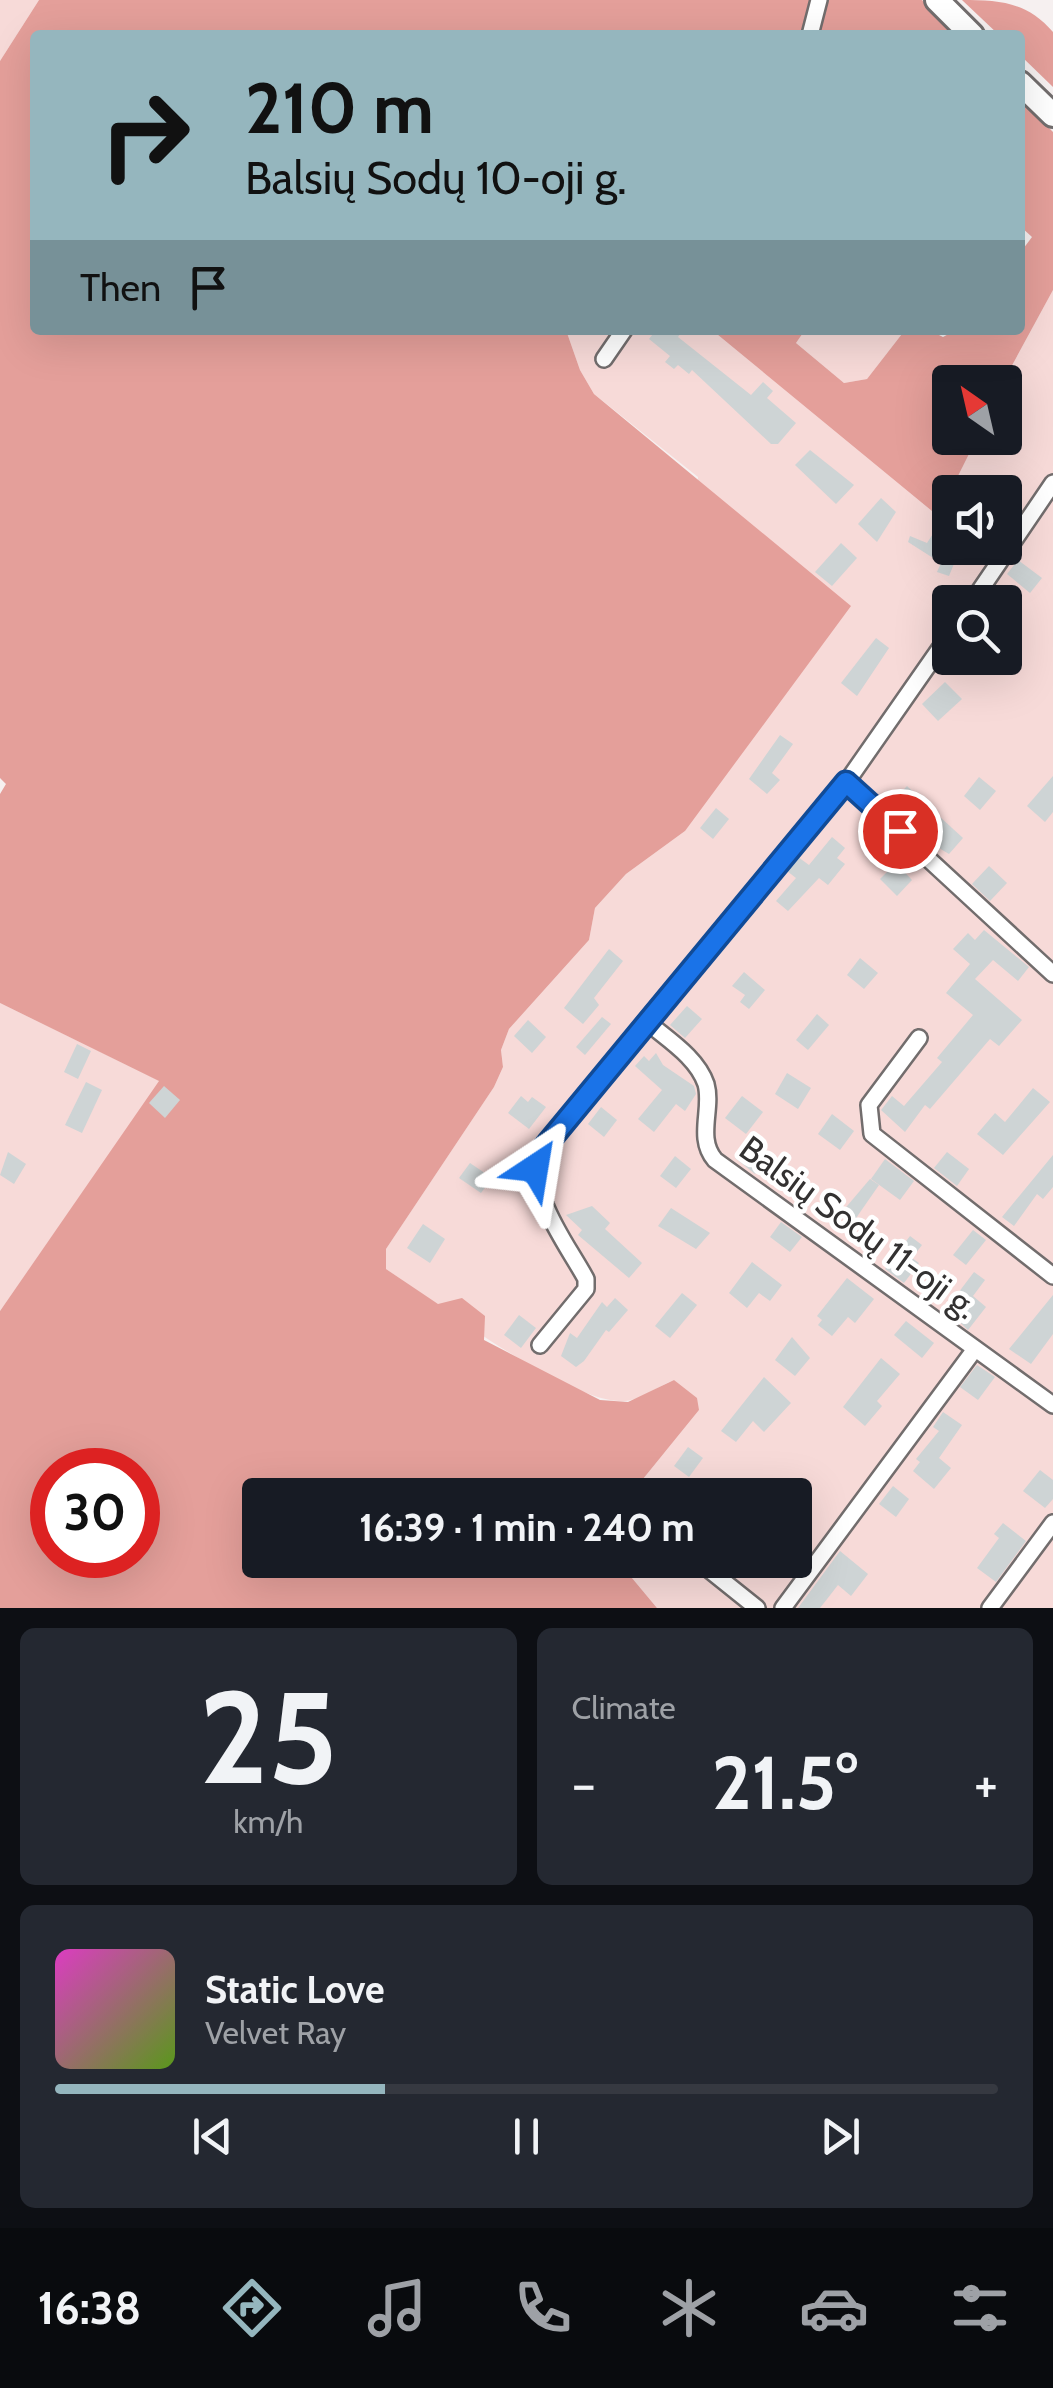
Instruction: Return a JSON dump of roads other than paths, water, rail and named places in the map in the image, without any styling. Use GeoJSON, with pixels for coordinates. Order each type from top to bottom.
{"type":"FeatureCollection","features":[{"type":"Feature","properties":{"kind":"main road"},"geometry":{"type":"LineString","coordinates":[[938,0],[967,30]]}},
{"type":"Feature","properties":{"kind":"main road"},"geometry":{"type":"LineString","coordinates":[[1025,87],[1053,116]]}},
{"type":"Feature","properties":{"kind":"street"},"geometry":{"type":"LineString","coordinates":[[811,30],[819,0]]}},
{"type":"Feature","properties":{"kind":"street"},"geometry":{"type":"LineString","coordinates":[[604,359],[621,335]]}},
{"type":"Feature","properties":{"kind":"street"},"geometry":{"type":"LineString","coordinates":[[984,585],[1053,483]]}},
{"type":"Feature","properties":{"kind":"street"},"geometry":{"type":"LineString","coordinates":[[540,1344],[586,1289],[586,1279],[538,1186],[535,1168],[542,1150],[846,782],[932,660]]}},
{"type":"Feature","properties":{"kind":"street"},"geometry":{"type":"LineString","coordinates":[[846,782],[1053,974]]}},
{"type":"Feature","properties":{"kind":"street","name":"Balsių Sodų 11-oji g."},"geometry":{"type":"LineString","coordinates":[[646,1022],[686,1055],[705,1082],[706,1138],[714,1160],[1053,1404]]}},
{"type":"Feature","properties":{"kind":"street"},"geometry":{"type":"LineString","coordinates":[[920,1038],[869,1105],[872,1134],[1053,1276]]}},
{"type":"Feature","properties":{"kind":"street"},"geometry":{"type":"LineString","coordinates":[[783,1608],[976,1349]]}},
{"type":"Feature","properties":{"kind":"street"},"geometry":{"type":"LineString","coordinates":[[990,1608],[1053,1523]]}},
{"type":"Feature","properties":{"kind":"street"},"geometry":{"type":"LineString","coordinates":[[719,1578],[756,1608]]}}]}
